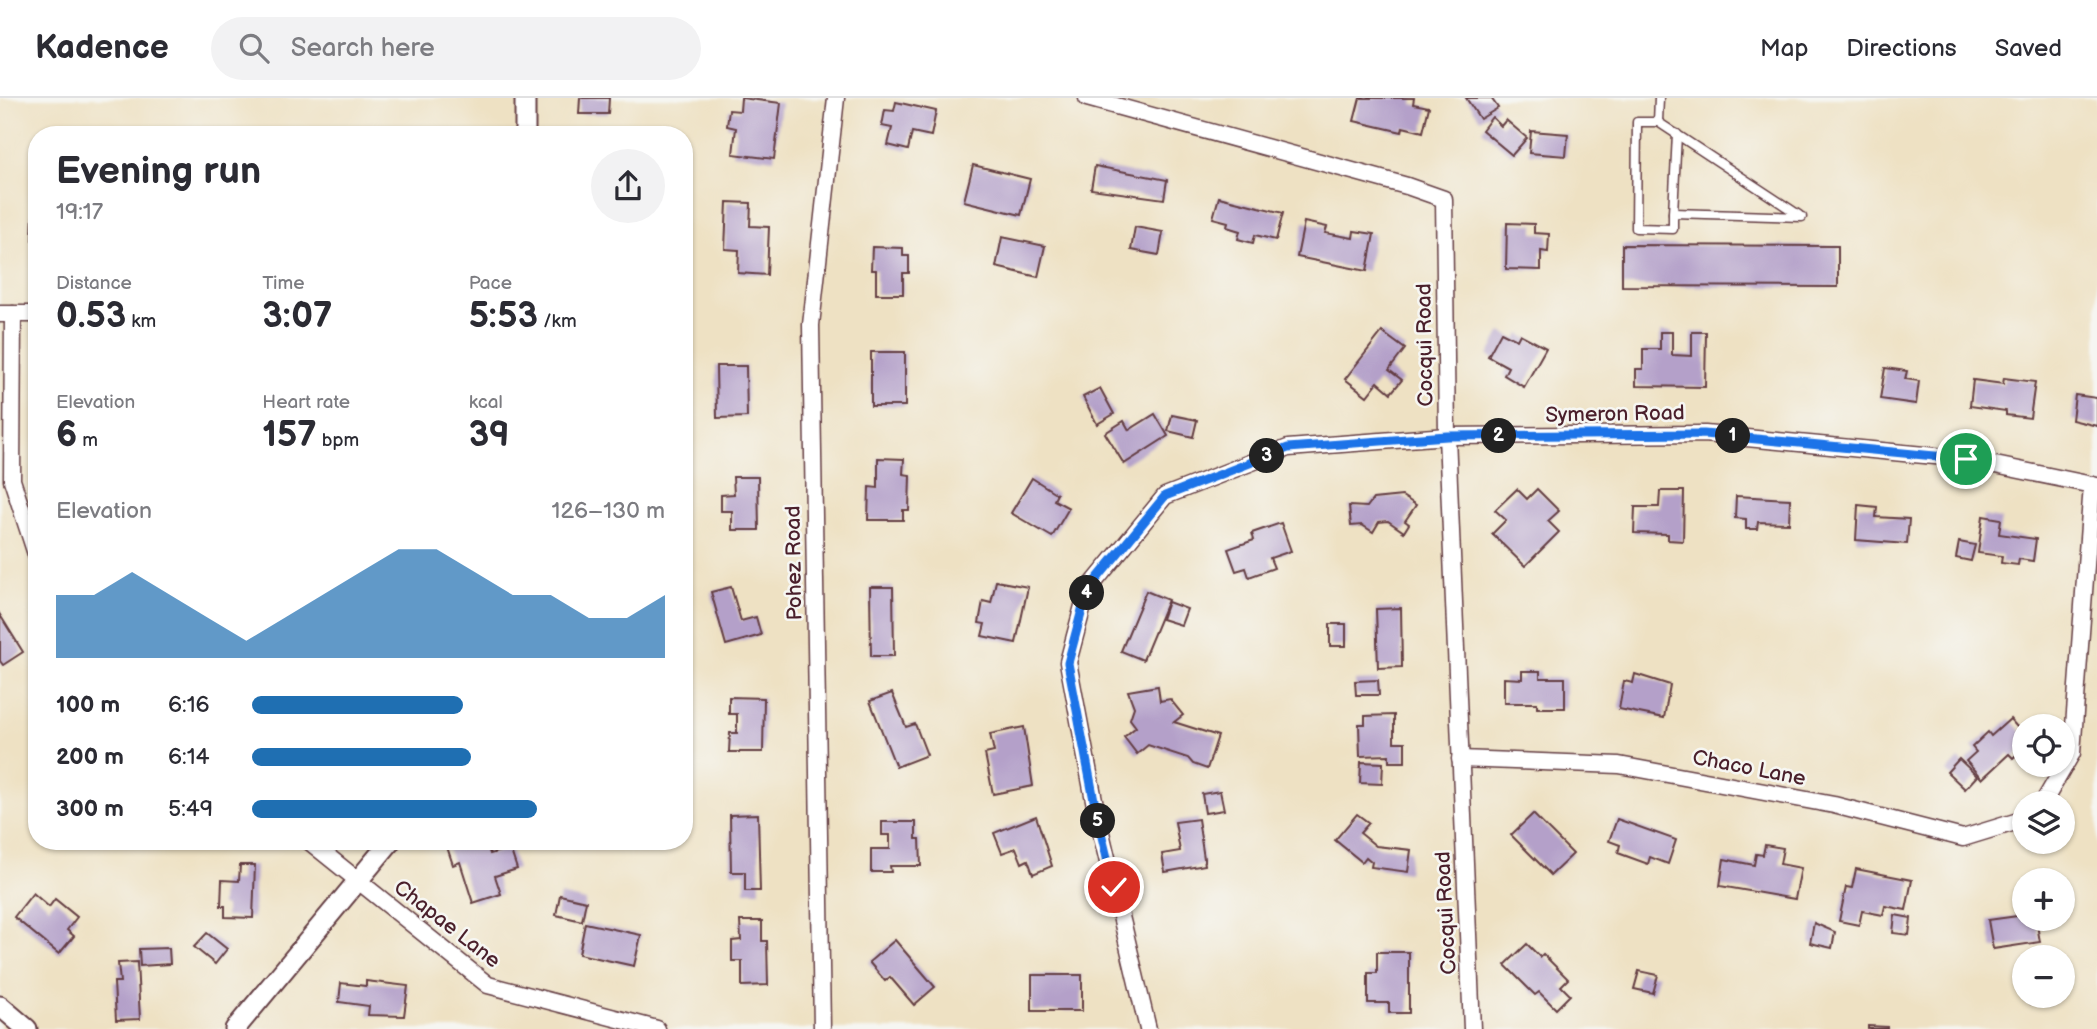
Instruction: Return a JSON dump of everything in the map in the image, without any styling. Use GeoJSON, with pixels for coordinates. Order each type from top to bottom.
{"type":"FeatureCollection","features":[{"type":"Feature","properties":{"kind":"street"},"geometry":{"type":"LineString","coordinates":[[525,98],[525,126]]}},
{"type":"Feature","properties":{"kind":"street","name":"Pohez Road"},"geometry":{"type":"LineString","coordinates":[[822,1029],[811,325],[836,98]]}},
{"type":"Feature","properties":{"kind":"street","name":"Cocqui Road"},"geometry":{"type":"LineString","coordinates":[[1087,98],[1407,186],[1444,199],[1447,436],[1472,1029]]}},
{"type":"Feature","properties":{"kind":"street"},"geometry":{"type":"LineString","coordinates":[[28,314],[7,314],[12,480],[28,529]]}},
{"type":"Feature","properties":{"kind":"street","name":"Symeron Road"},"geometry":{"type":"LineString","coordinates":[[1148,1029],[1097,816],[1068,663],[1087,591],[1165,496],[1288,448],[1447,436],[1704,434],[1966,459],[2095,486]]}},
{"type":"Feature","properties":{"kind":"street"},"geometry":{"type":"LineString","coordinates":[[2050,791],[2072,753],[2095,486]]}},
{"type":"Feature","properties":{"kind":"street","name":"Chaco Lane"},"geometry":{"type":"LineString","coordinates":[[1460,759],[1619,765],[1834,805],[1963,838],[2012,823]]}},
{"type":"Feature","properties":{"kind":"street","name":"Chapae Lane"},"geometry":{"type":"LineString","coordinates":[[320,850],[488,985],[657,1029]]}},
{"type":"Feature","properties":{"kind":"street"},"geometry":{"type":"LineString","coordinates":[[234,1029],[384,850]]}},
{"type":"Feature","properties":{"kind":"street"},"geometry":{"type":"LineString","coordinates":[[0,1006],[27,1029]]}},
{"type":"Feature","properties":{"kind":"lane"},"geometry":{"type":"LineString","coordinates":[[1658,122],[1659,98]]}},
{"type":"Feature","properties":{"kind":"lane"},"geometry":{"type":"LineString","coordinates":[[1673,213],[1802,216],[1677,134],[1658,122],[1637,122],[1636,228],[1673,229],[1673,213],[1677,134]]}},
{"type":"Feature","properties":{"kind":"building"},"geometry":{"type":"Polygon","coordinates":[[[580,98],[609,98],[608,114],[579,114],[580,98]]]}},
{"type":"Feature","properties":{"kind":"building"},"geometry":{"type":"Polygon","coordinates":[[[741,98],[781,103],[774,159],[733,154],[736,128],[727,126],[729,110],[740,111],[741,98]]]}},
{"type":"Feature","properties":{"kind":"building"},"geometry":{"type":"Polygon","coordinates":[[[1360,98],[1414,98],[1413,104],[1429,107],[1423,132],[1403,127],[1402,132],[1354,121],[1360,98]]]}},
{"type":"Feature","properties":{"kind":"building"},"geometry":{"type":"Polygon","coordinates":[[[1466,98],[1491,98],[1498,108],[1480,119],[1466,98]]]}},
{"type":"Feature","properties":{"kind":"building"},"geometry":{"type":"Polygon","coordinates":[[[896,102],[936,111],[931,136],[912,132],[908,150],[888,145],[892,128],[882,126],[885,110],[894,111],[896,102]]]}},
{"type":"Feature","properties":{"kind":"building"},"geometry":{"type":"Polygon","coordinates":[[[1492,117],[1501,126],[1506,120],[1527,138],[1512,155],[1482,130],[1492,117]]]}},
{"type":"Feature","properties":{"kind":"building"},"geometry":{"type":"Polygon","coordinates":[[[1531,131],[1568,134],[1566,156],[1529,153],[1531,131]]]}},
{"type":"Feature","properties":{"kind":"building"},"geometry":{"type":"Polygon","coordinates":[[[973,165],[1030,179],[1021,215],[964,201],[973,165]]]}},
{"type":"Feature","properties":{"kind":"building"},"geometry":{"type":"Polygon","coordinates":[[[1095,166],[1167,180],[1164,199],[1091,189],[1095,166]]]}},
{"type":"Feature","properties":{"kind":"building"},"geometry":{"type":"Polygon","coordinates":[[[1219,197],[1283,213],[1276,240],[1255,235],[1253,243],[1238,239],[1240,231],[1227,227],[1228,222],[1213,218],[1219,197]]]}},
{"type":"Feature","properties":{"kind":"building"},"geometry":{"type":"Polygon","coordinates":[[[727,202],[751,203],[750,226],[769,227],[767,275],[738,273],[739,250],[725,249],[727,202]]]}},
{"type":"Feature","properties":{"kind":"building"},"geometry":{"type":"Polygon","coordinates":[[[1304,222],[1327,227],[1325,233],[1353,238],[1354,231],[1374,234],[1367,271],[1297,257],[1304,222]]]}},
{"type":"Feature","properties":{"kind":"building"},"geometry":{"type":"Polygon","coordinates":[[[1507,223],[1534,224],[1534,233],[1549,234],[1548,252],[1541,251],[1541,270],[1506,269],[1507,223]]]}},
{"type":"Feature","properties":{"kind":"building"},"geometry":{"type":"Polygon","coordinates":[[[1135,227],[1163,232],[1159,255],[1131,250],[1135,227]]]}},
{"type":"Feature","properties":{"kind":"building"},"geometry":{"type":"Polygon","coordinates":[[[1002,237],[1045,246],[1038,277],[996,267],[1002,237]]]}},
{"type":"Feature","properties":{"kind":"building"},"geometry":{"type":"Polygon","coordinates":[[[1622,245],[1838,246],[1838,287],[1622,286],[1622,245]]]}},
{"type":"Feature","properties":{"kind":"building"},"geometry":{"type":"Polygon","coordinates":[[[872,247],[903,248],[903,256],[909,256],[909,273],[903,273],[903,294],[876,294],[876,270],[871,270],[872,247]]]}},
{"type":"Feature","properties":{"kind":"building"},"geometry":{"type":"Polygon","coordinates":[[[1382,332],[1405,349],[1389,370],[1402,380],[1391,393],[1378,382],[1367,396],[1345,379],[1382,332]]]}},
{"type":"Feature","properties":{"kind":"building"},"geometry":{"type":"Polygon","coordinates":[[[1501,332],[1517,340],[1520,334],[1546,348],[1524,387],[1504,375],[1508,367],[1488,356],[1501,332]]]}},
{"type":"Feature","properties":{"kind":"building"},"geometry":{"type":"Polygon","coordinates":[[[1660,332],[1672,332],[1672,355],[1692,356],[1692,332],[1706,332],[1705,387],[1636,386],[1636,369],[1643,369],[1643,349],[1660,349],[1660,332]]]}},
{"type":"Feature","properties":{"kind":"building"},"geometry":{"type":"Polygon","coordinates":[[[871,352],[905,352],[905,406],[871,406],[871,352]]]}},
{"type":"Feature","properties":{"kind":"building"},"geometry":{"type":"Polygon","coordinates":[[[716,366],[746,366],[747,417],[717,418],[716,366]]]}},
{"type":"Feature","properties":{"kind":"building"},"geometry":{"type":"Polygon","coordinates":[[[1885,368],[1907,371],[1905,379],[1919,381],[1916,404],[1880,399],[1885,368]]]}},
{"type":"Feature","properties":{"kind":"building"},"geometry":{"type":"Polygon","coordinates":[[[2004,378],[2035,382],[2030,418],[2006,415],[2006,411],[1970,406],[1973,380],[2003,384],[2004,378]]]}},
{"type":"Feature","properties":{"kind":"building"},"geometry":{"type":"Polygon","coordinates":[[[1100,388],[1114,414],[1097,424],[1083,397],[1100,388]]]}},
{"type":"Feature","properties":{"kind":"building"},"geometry":{"type":"Polygon","coordinates":[[[2075,395],[2097,398],[2097,426],[2072,420],[2075,395]]]}},
{"type":"Feature","properties":{"kind":"building"},"geometry":{"type":"Polygon","coordinates":[[[1155,414],[1168,436],[1124,464],[1105,433],[1124,421],[1129,430],[1155,414]]]}},
{"type":"Feature","properties":{"kind":"building"},"geometry":{"type":"Polygon","coordinates":[[[1172,415],[1197,420],[1193,437],[1168,431],[1172,415]]]}},
{"type":"Feature","properties":{"kind":"building"},"geometry":{"type":"Polygon","coordinates":[[[878,458],[904,459],[903,474],[910,475],[909,510],[903,510],[903,520],[868,520],[869,487],[878,488],[878,458]]]}},
{"type":"Feature","properties":{"kind":"building"},"geometry":{"type":"Polygon","coordinates":[[[733,477],[758,477],[759,530],[732,530],[732,511],[721,511],[721,495],[734,494],[733,477]]]}},
{"type":"Feature","properties":{"kind":"building"},"geometry":{"type":"Polygon","coordinates":[[[1032,478],[1057,494],[1054,500],[1069,508],[1052,537],[1011,513],[1032,478]]]}},
{"type":"Feature","properties":{"kind":"building"},"geometry":{"type":"Polygon","coordinates":[[[1517,489],[1527,499],[1537,489],[1559,511],[1548,521],[1559,532],[1525,566],[1492,534],[1506,520],[1495,510],[1517,489]]]}},
{"type":"Feature","properties":{"kind":"building"},"geometry":{"type":"Polygon","coordinates":[[[1660,491],[1684,491],[1683,541],[1668,540],[1668,534],[1634,533],[1635,507],[1659,507],[1660,491]]]}},
{"type":"Feature","properties":{"kind":"building"},"geometry":{"type":"Polygon","coordinates":[[[1402,496],[1416,505],[1405,521],[1409,524],[1404,532],[1388,521],[1379,522],[1373,532],[1362,525],[1351,526],[1349,506],[1367,507],[1373,499],[1402,496]]]}},
{"type":"Feature","properties":{"kind":"building"},"geometry":{"type":"Polygon","coordinates":[[[1736,496],[1790,499],[1789,523],[1758,522],[1757,529],[1746,529],[1746,519],[1735,518],[1736,496]]]}},
{"type":"Feature","properties":{"kind":"building"},"geometry":{"type":"Polygon","coordinates":[[[1858,505],[1877,507],[1876,517],[1909,519],[1907,544],[1856,540],[1858,505]]]}},
{"type":"Feature","properties":{"kind":"building"},"geometry":{"type":"Polygon","coordinates":[[[1983,516],[2001,519],[1999,534],[2036,539],[2033,561],[2019,559],[2018,565],[2001,563],[2002,556],[1978,553],[1983,516]]]}},
{"type":"Feature","properties":{"kind":"building"},"geometry":{"type":"Polygon","coordinates":[[[1281,523],[1291,551],[1270,558],[1274,568],[1249,577],[1246,568],[1236,571],[1228,549],[1254,540],[1252,533],[1281,523]]]}},
{"type":"Feature","properties":{"kind":"building"},"geometry":{"type":"Polygon","coordinates":[[[1959,542],[1975,545],[1971,561],[1956,558],[1959,542]]]}},
{"type":"Feature","properties":{"kind":"building"},"geometry":{"type":"Polygon","coordinates":[[[996,581],[1028,587],[1016,643],[982,636],[985,624],[979,623],[983,601],[991,603],[996,581]]]}},
{"type":"Feature","properties":{"kind":"building"},"geometry":{"type":"Polygon","coordinates":[[[731,587],[741,621],[756,617],[761,635],[726,645],[711,592],[731,587]]]}},
{"type":"Feature","properties":{"kind":"building"},"geometry":{"type":"Polygon","coordinates":[[[870,587],[893,587],[894,656],[871,656],[870,587]]]}},
{"type":"Feature","properties":{"kind":"building"},"geometry":{"type":"Polygon","coordinates":[[[1146,591],[1168,600],[1143,660],[1121,651],[1146,591]]]}},
{"type":"Feature","properties":{"kind":"building"},"geometry":{"type":"Polygon","coordinates":[[[1168,602],[1187,609],[1181,625],[1162,619],[1168,602]]]}},
{"type":"Feature","properties":{"kind":"building"},"geometry":{"type":"Polygon","coordinates":[[[1401,608],[1402,667],[1378,668],[1376,609],[1401,608]]]}},
{"type":"Feature","properties":{"kind":"building"},"geometry":{"type":"Polygon","coordinates":[[[0,615],[23,652],[3,665],[0,661],[0,615]]]}},
{"type":"Feature","properties":{"kind":"building"},"geometry":{"type":"Polygon","coordinates":[[[1330,624],[1346,624],[1346,646],[1330,646],[1330,624]]]}},
{"type":"Feature","properties":{"kind":"building"},"geometry":{"type":"Polygon","coordinates":[[[1522,671],[1540,671],[1540,678],[1565,678],[1565,708],[1537,708],[1537,703],[1504,703],[1504,678],[1522,679],[1522,671]]]}},
{"type":"Feature","properties":{"kind":"building"},"geometry":{"type":"Polygon","coordinates":[[[1635,674],[1670,685],[1664,718],[1619,709],[1624,681],[1633,683],[1635,674]]]}},
{"type":"Feature","properties":{"kind":"building"},"geometry":{"type":"Polygon","coordinates":[[[1378,680],[1379,695],[1356,695],[1355,681],[1378,680]]]}},
{"type":"Feature","properties":{"kind":"building"},"geometry":{"type":"Polygon","coordinates":[[[1158,686],[1160,701],[1170,699],[1183,715],[1174,722],[1218,736],[1207,769],[1193,764],[1188,758],[1148,745],[1137,754],[1124,737],[1136,727],[1130,719],[1134,707],[1128,691],[1158,686]]]}},
{"type":"Feature","properties":{"kind":"building"},"geometry":{"type":"Polygon","coordinates":[[[892,693],[906,727],[915,724],[927,755],[896,767],[870,701],[892,693]]]}},
{"type":"Feature","properties":{"kind":"building"},"geometry":{"type":"Polygon","coordinates":[[[729,697],[764,698],[763,752],[729,752],[730,733],[737,733],[737,714],[729,714],[729,697]]]}},
{"type":"Feature","properties":{"kind":"building"},"geometry":{"type":"Polygon","coordinates":[[[1394,715],[1394,742],[1405,742],[1405,762],[1389,762],[1389,755],[1360,756],[1359,724],[1365,724],[1365,716],[1394,715]]]}},
{"type":"Feature","properties":{"kind":"building"},"geometry":{"type":"Polygon","coordinates":[[[2010,719],[2012,721],[2012,757],[2009,754],[1982,779],[1966,761],[1976,752],[1972,747],[1988,732],[1991,736],[2010,719]]]}},
{"type":"Feature","properties":{"kind":"building"},"geometry":{"type":"Polygon","coordinates":[[[1024,727],[1033,786],[993,794],[985,754],[994,752],[990,734],[1024,727]]]}},
{"type":"Feature","properties":{"kind":"building"},"geometry":{"type":"Polygon","coordinates":[[[1959,759],[1977,776],[1965,789],[1947,772],[1959,759]]]}},
{"type":"Feature","properties":{"kind":"building"},"geometry":{"type":"Polygon","coordinates":[[[1361,762],[1383,763],[1382,784],[1360,783],[1361,762]]]}},
{"type":"Feature","properties":{"kind":"building"},"geometry":{"type":"Polygon","coordinates":[[[1220,791],[1224,810],[1205,813],[1202,794],[1220,791]]]}},
{"type":"Feature","properties":{"kind":"building"},"geometry":{"type":"Polygon","coordinates":[[[758,814],[760,891],[745,891],[745,872],[731,872],[730,815],[758,814]]]}},
{"type":"Feature","properties":{"kind":"building"},"geometry":{"type":"Polygon","coordinates":[[[1357,814],[1369,823],[1360,833],[1376,846],[1411,850],[1408,872],[1371,867],[1372,862],[1366,857],[1362,862],[1335,840],[1357,814]]]}},
{"type":"Feature","properties":{"kind":"building"},"geometry":{"type":"Polygon","coordinates":[[[1533,814],[1573,854],[1551,875],[1511,835],[1533,814]]]}},
{"type":"Feature","properties":{"kind":"building"},"geometry":{"type":"Polygon","coordinates":[[[1036,816],[1052,866],[1033,874],[1028,860],[1022,863],[1016,848],[1002,853],[994,833],[1036,816]]]}},
{"type":"Feature","properties":{"kind":"building"},"geometry":{"type":"Polygon","coordinates":[[[1198,819],[1205,865],[1165,872],[1162,854],[1180,851],[1175,822],[1198,819]]]}},
{"type":"Feature","properties":{"kind":"building"},"geometry":{"type":"Polygon","coordinates":[[[1617,819],[1676,840],[1668,864],[1650,857],[1648,864],[1618,853],[1620,845],[1609,841],[1617,819]]]}},
{"type":"Feature","properties":{"kind":"building"},"geometry":{"type":"Polygon","coordinates":[[[882,822],[916,822],[921,866],[890,866],[891,872],[871,872],[871,849],[890,849],[890,835],[882,835],[882,822]]]}},
{"type":"Feature","properties":{"kind":"building"},"geometry":{"type":"Polygon","coordinates":[[[1765,845],[1783,848],[1780,864],[1801,868],[1795,899],[1720,886],[1724,859],[1754,865],[1756,854],[1763,855],[1765,845]]]}},
{"type":"Feature","properties":{"kind":"building"},"geometry":{"type":"Polygon","coordinates":[[[448,850],[489,850],[490,854],[511,850],[517,869],[495,876],[501,894],[473,903],[460,862],[453,865],[448,850]]]}},
{"type":"Feature","properties":{"kind":"building"},"geometry":{"type":"Polygon","coordinates":[[[240,865],[255,865],[253,918],[225,917],[225,906],[221,906],[222,880],[239,881],[240,865]]]}},
{"type":"Feature","properties":{"kind":"building"},"geometry":{"type":"Polygon","coordinates":[[[1856,869],[1912,880],[1906,910],[1885,906],[1883,915],[1862,911],[1859,925],[1839,921],[1846,887],[1852,888],[1856,869]]]}},
{"type":"Feature","properties":{"kind":"building"},"geometry":{"type":"Polygon","coordinates":[[[33,893],[49,907],[55,899],[77,917],[67,930],[74,936],[59,954],[14,917],[33,893]]]}},
{"type":"Feature","properties":{"kind":"building"},"geometry":{"type":"Polygon","coordinates":[[[560,895],[586,901],[582,921],[556,915],[560,895]]]}},
{"type":"Feature","properties":{"kind":"building"},"geometry":{"type":"Polygon","coordinates":[[[1895,915],[1911,918],[1909,935],[1893,933],[1895,915]]]}},
{"type":"Feature","properties":{"kind":"building"},"geometry":{"type":"Polygon","coordinates":[[[2012,917],[2012,931],[2038,931],[2040,942],[1993,949],[1988,920],[2012,917]]]}},
{"type":"Feature","properties":{"kind":"building"},"geometry":{"type":"Polygon","coordinates":[[[740,921],[762,921],[762,941],[767,941],[768,985],[742,986],[742,961],[732,961],[732,941],[741,940],[740,921]]]}},
{"type":"Feature","properties":{"kind":"building"},"geometry":{"type":"Polygon","coordinates":[[[585,923],[641,935],[634,966],[579,954],[585,923]]]}},
{"type":"Feature","properties":{"kind":"building"},"geometry":{"type":"Polygon","coordinates":[[[1814,923],[1835,932],[1832,948],[1810,943],[1814,923]]]}},
{"type":"Feature","properties":{"kind":"building"},"geometry":{"type":"Polygon","coordinates":[[[207,933],[227,949],[215,964],[194,947],[207,933]]]}},
{"type":"Feature","properties":{"kind":"building"},"geometry":{"type":"Polygon","coordinates":[[[895,940],[935,987],[914,1005],[890,977],[885,981],[869,962],[895,940]]]}},
{"type":"Feature","properties":{"kind":"building"},"geometry":{"type":"Polygon","coordinates":[[[1527,944],[1540,957],[1543,954],[1568,979],[1561,986],[1570,995],[1556,1009],[1539,992],[1535,995],[1505,965],[1527,944]]]}},
{"type":"Feature","properties":{"kind":"building"},"geometry":{"type":"Polygon","coordinates":[[[169,948],[170,964],[140,966],[139,949],[169,948]]]}},
{"type":"Feature","properties":{"kind":"building"},"geometry":{"type":"Polygon","coordinates":[[[1377,952],[1409,952],[1409,1013],[1389,1013],[1389,1003],[1368,1003],[1368,973],[1377,973],[1377,952]]]}},
{"type":"Feature","properties":{"kind":"building"},"geometry":{"type":"Polygon","coordinates":[[[137,962],[140,1019],[116,1020],[114,982],[120,982],[118,963],[137,962]]]}},
{"type":"Feature","properties":{"kind":"building"},"geometry":{"type":"Polygon","coordinates":[[[1639,971],[1658,975],[1653,993],[1634,989],[1639,971]]]}},
{"type":"Feature","properties":{"kind":"building"},"geometry":{"type":"Polygon","coordinates":[[[1032,975],[1082,975],[1082,1011],[1032,1011],[1032,975]]]}},
{"type":"Feature","properties":{"kind":"building"},"geometry":{"type":"Polygon","coordinates":[[[366,981],[408,986],[404,1016],[368,1015],[369,1006],[339,1002],[341,983],[366,986],[366,981]]]}},
{"type":"Feature","properties":{"kind":"building"},"geometry":{"type":"Polygon","coordinates":[[[1868,1026],[1887,1027],[1887,1029],[1868,1029],[1868,1026]]]}},
{"type":"Feature","properties":{"kind":"route"},"geometry":{"type":"LineString","coordinates":[[1114,887],[1097,816],[1068,663],[1087,591],[1165,496],[1288,448],[1447,436],[1704,434],[1966,459]]}}]}
